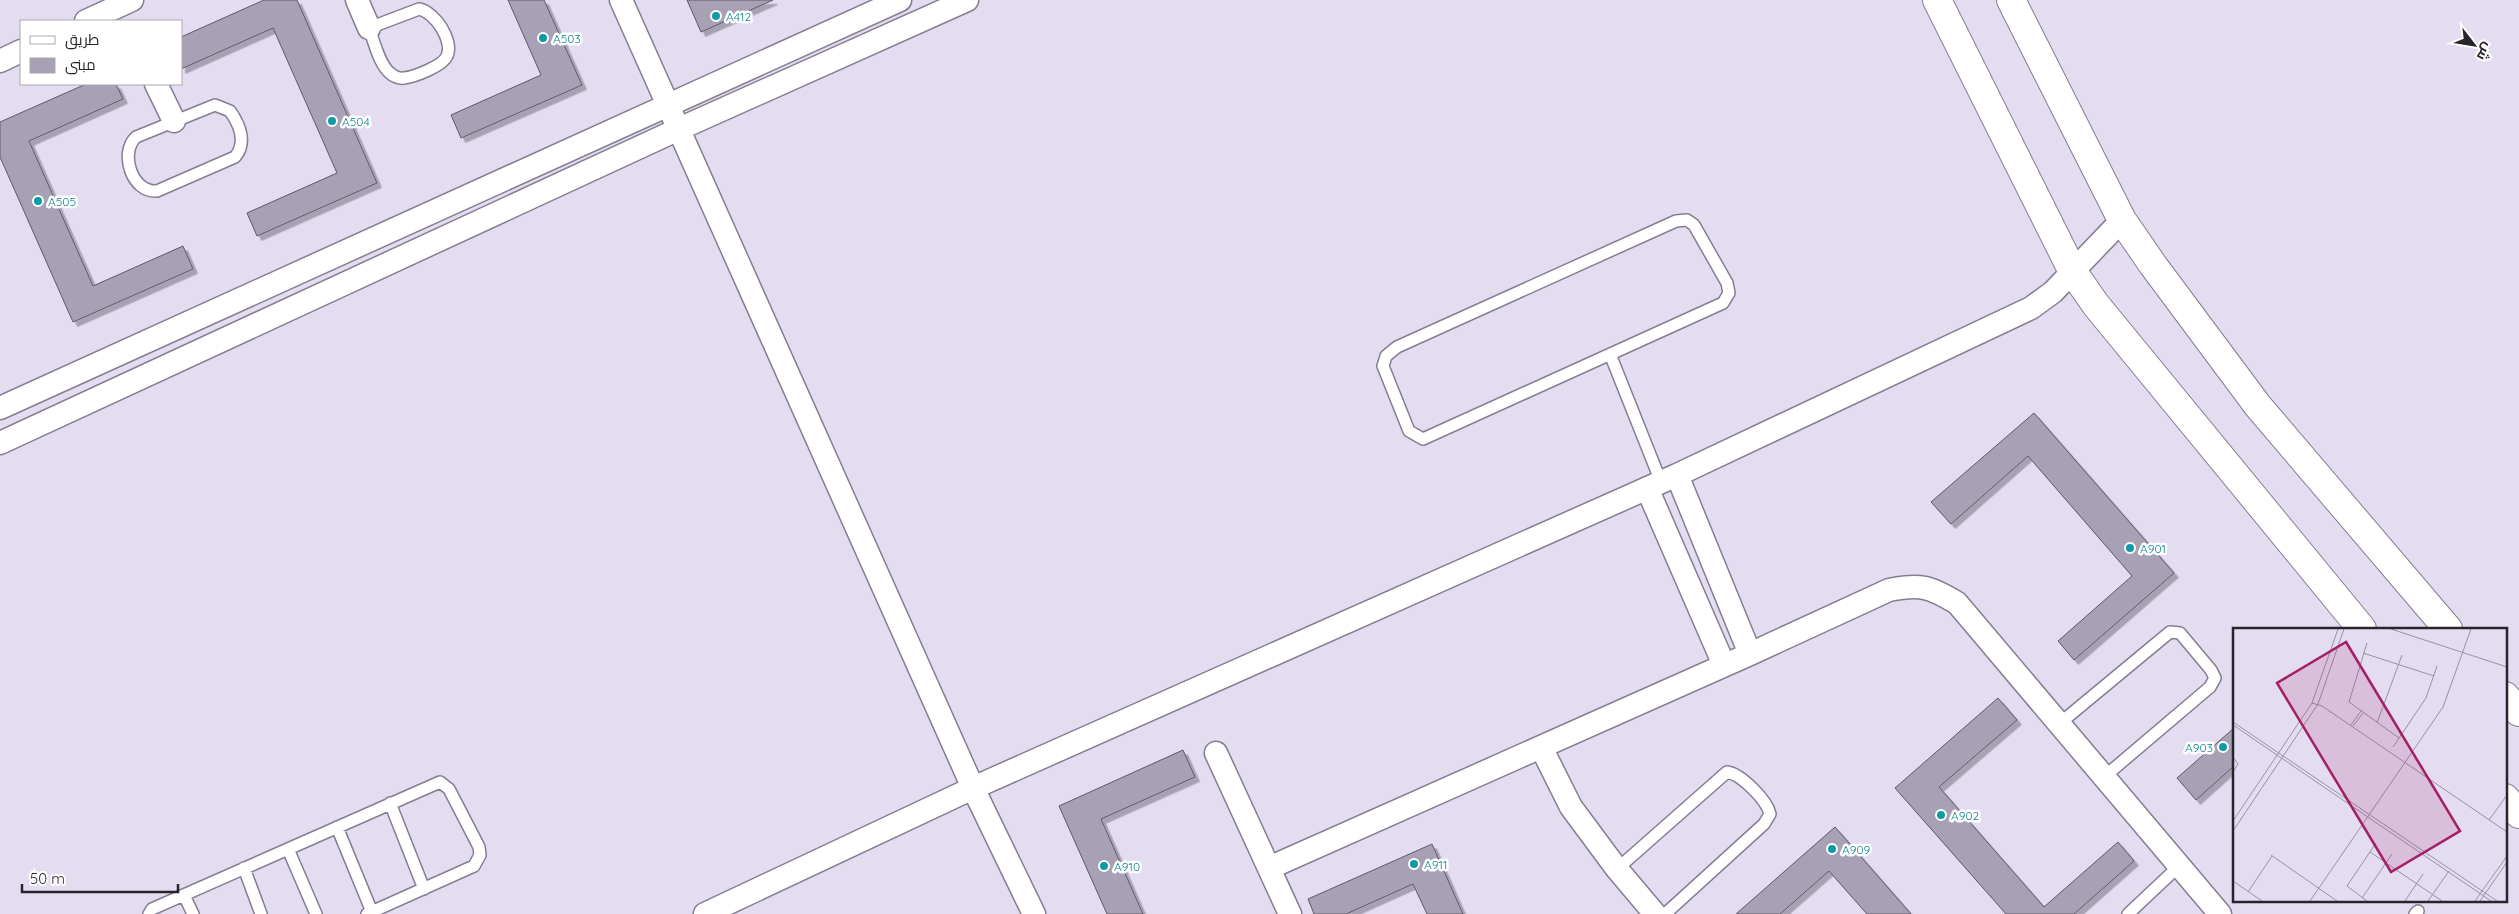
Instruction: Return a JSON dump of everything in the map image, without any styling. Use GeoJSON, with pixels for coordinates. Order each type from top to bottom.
{"type":"FeatureCollection","features":[{"type":"Feature","properties":{"kind":"street"},"geometry":{"type":"LineString","coordinates":[[357,0],[369,28]]}},
{"type":"Feature","properties":{"kind":"street"},"geometry":{"type":"LineString","coordinates":[[621,0],[973,788],[1034,914]]}},
{"type":"Feature","properties":{"kind":"street"},"geometry":{"type":"LineString","coordinates":[[0,408],[900,0]]}},
{"type":"Feature","properties":{"kind":"street"},"geometry":{"type":"LineString","coordinates":[[0,443],[679,129],[967,0]]}},
{"type":"Feature","properties":{"kind":"street"},"geometry":{"type":"LineString","coordinates":[[1937,0],[2073,272],[2096,305],[2361,628]]}},
{"type":"Feature","properties":{"kind":"street"},"geometry":{"type":"LineString","coordinates":[[2011,0],[2122,220],[2152,265],[2258,406],[2447,628]]}},
{"type":"Feature","properties":{"kind":"street"},"geometry":{"type":"LineString","coordinates":[[89,20],[124,7]]}},
{"type":"Feature","properties":{"kind":"street"},"geometry":{"type":"LineString","coordinates":[[0,61],[20,51]]}},
{"type":"Feature","properties":{"kind":"street"},"geometry":{"type":"LineString","coordinates":[[156,85],[174,121]]}},
{"type":"Feature","properties":{"kind":"street"},"geometry":{"type":"LineString","coordinates":[[705,914],[973,788],[1662,482],[2031,308],[2043,302],[2122,220]]}},
{"type":"Feature","properties":{"kind":"street"},"geometry":{"type":"LineString","coordinates":[[1662,482],[1750,654]]}},
{"type":"Feature","properties":{"kind":"street"},"geometry":{"type":"LineString","coordinates":[[1662,482],[1724,665]]}},
{"type":"Feature","properties":{"kind":"street"},"geometry":{"type":"LineString","coordinates":[[1269,868],[1750,654],[1889,590],[1913,585],[1936,590],[1957,602],[2220,914]]}},
{"type":"Feature","properties":{"kind":"street"},"geometry":{"type":"LineString","coordinates":[[2506,697],[2519,712]]}},
{"type":"Feature","properties":{"kind":"street"},"geometry":{"type":"LineString","coordinates":[[1541,747],[1571,807],[1617,870],[1655,914]]}},
{"type":"Feature","properties":{"kind":"street"},"geometry":{"type":"LineString","coordinates":[[1216,753],[1290,914]]}},
{"type":"Feature","properties":{"kind":"street"},"geometry":{"type":"LineString","coordinates":[[2506,799],[2519,814]]}},
{"type":"Feature","properties":{"kind":"lane"},"geometry":{"type":"LineString","coordinates":[[418,9],[429,12],[438,21],[449,47],[447,58],[438,66],[403,79],[396,77],[386,69],[369,28],[418,9]]}},
{"type":"Feature","properties":{"kind":"lane"},"geometry":{"type":"LineString","coordinates":[[209,106],[221,106],[234,116],[242,137],[241,147],[234,157],[157,191],[145,190],[138,182],[128,161],[128,148],[136,137],[174,121],[209,106]]}},
{"type":"Feature","properties":{"kind":"lane"},"geometry":{"type":"LineString","coordinates":[[1687,220],[1694,225],[1727,283],[1729,294],[1723,303],[1610,354],[1423,439],[1409,431],[1383,366],[1386,356],[1397,347],[1676,221],[1687,220]]}},
{"type":"Feature","properties":{"kind":"lane"},"geometry":{"type":"LineString","coordinates":[[1610,354],[1662,482]]}},
{"type":"Feature","properties":{"kind":"lane"},"geometry":{"type":"LineString","coordinates":[[2059,724],[2170,632],[2180,633],[2205,662],[2215,678],[2210,686],[2104,777]]}},
{"type":"Feature","properties":{"kind":"lane"},"geometry":{"type":"LineString","coordinates":[[1617,870],[1727,772],[1735,773],[1768,805],[1770,814],[1764,824],[1665,914]]}},
{"type":"Feature","properties":{"kind":"lane"},"geometry":{"type":"LineString","coordinates":[[149,914],[152,909],[390,802],[440,782],[449,789],[479,847],[480,855],[474,866],[370,913],[337,827]]}},
{"type":"Feature","properties":{"kind":"lane"},"geometry":{"type":"LineString","coordinates":[[390,802],[424,889]]}},
{"type":"Feature","properties":{"kind":"lane"},"geometry":{"type":"LineString","coordinates":[[288,848],[316,914]]}},
{"type":"Feature","properties":{"kind":"lane"},"geometry":{"type":"LineString","coordinates":[[2128,914],[2179,866]]}},
{"type":"Feature","properties":{"kind":"lane"},"geometry":{"type":"LineString","coordinates":[[244,868],[261,914]]}},
{"type":"Feature","properties":{"kind":"lane"},"geometry":{"type":"LineString","coordinates":[[184,895],[194,914]]}},
{"type":"Feature","properties":{"kind":"building","name":"A504"},"geometry":{"type":"Polygon","coordinates":[[[264,0],[297,0],[377,183],[257,236],[247,213],[337,173],[273,28],[182,69],[182,37],[264,0]]]}},
{"type":"Feature","properties":{"kind":"building","name":"A503"},"geometry":{"type":"Polygon","coordinates":[[[508,0],[544,0],[582,85],[461,138],[451,115],[541,75],[508,0]]]}},
{"type":"Feature","properties":{"kind":"building","name":"A412"},"geometry":{"type":"Polygon","coordinates":[[[687,0],[773,0],[701,32],[687,0]]]}},
{"type":"Feature","properties":{"kind":"building","name":"A505"},"geometry":{"type":"Polygon","coordinates":[[[84,85],[116,85],[123,99],[29,141],[93,286],[183,246],[193,269],[73,322],[0,157],[0,122],[84,85]]]}},
{"type":"Feature","properties":{"kind":"building","name":"A901"},"geometry":{"type":"Polygon","coordinates":[[[2034,413],[2174,573],[2074,660],[2058,641],[2132,576],[2028,456],[1951,524],[1931,502],[2034,413]]]}},
{"type":"Feature","properties":{"kind":"building","name":"A902"},"geometry":{"type":"Polygon","coordinates":[[[1998,698],[2017,720],[1939,787],[2044,907],[2118,842],[2134,861],[2074,914],[2006,914],[1895,788],[1998,698]]]}},
{"type":"Feature","properties":{"kind":"building","name":"A903"},"geometry":{"type":"Polygon","coordinates":[[[2233,729],[2233,767],[2196,800],[2177,778],[2233,729]]]}},
{"type":"Feature","properties":{"kind":"building","name":"A910"},"geometry":{"type":"Polygon","coordinates":[[[1183,750],[1195,777],[1101,819],[1143,914],[1107,914],[1059,806],[1183,750]]]}},
{"type":"Feature","properties":{"kind":"building","name":"A909"},"geometry":{"type":"Polygon","coordinates":[[[1835,827],[1911,914],[1867,914],[1829,871],[1780,914],[1736,914],[1835,827]]]}},
{"type":"Feature","properties":{"kind":"building","name":"A911"},"geometry":{"type":"Polygon","coordinates":[[[1432,844],[1463,914],[1427,914],[1413,884],[1346,914],[1314,914],[1308,899],[1432,844]]]}},
{"type":"Feature","properties":{"kind":"place","name":"A412"},"geometry":{"type":"Point","coordinates":[716,16]}},
{"type":"Feature","properties":{"kind":"place","name":"A503"},"geometry":{"type":"Point","coordinates":[543,38]}},
{"type":"Feature","properties":{"kind":"place","name":"A504"},"geometry":{"type":"Point","coordinates":[332,121]}},
{"type":"Feature","properties":{"kind":"place","name":"A505"},"geometry":{"type":"Point","coordinates":[38,201]}},
{"type":"Feature","properties":{"kind":"place","name":"A901"},"geometry":{"type":"Point","coordinates":[2130,548]}},
{"type":"Feature","properties":{"kind":"place","name":"A903"},"geometry":{"type":"Point","coordinates":[2223,747]}},
{"type":"Feature","properties":{"kind":"place","name":"A902"},"geometry":{"type":"Point","coordinates":[1941,815]}},
{"type":"Feature","properties":{"kind":"place","name":"A909"},"geometry":{"type":"Point","coordinates":[1832,849]}},
{"type":"Feature","properties":{"kind":"place","name":"A911"},"geometry":{"type":"Point","coordinates":[1414,864]}},
{"type":"Feature","properties":{"kind":"place","name":"A910"},"geometry":{"type":"Point","coordinates":[1104,866]}}]}
